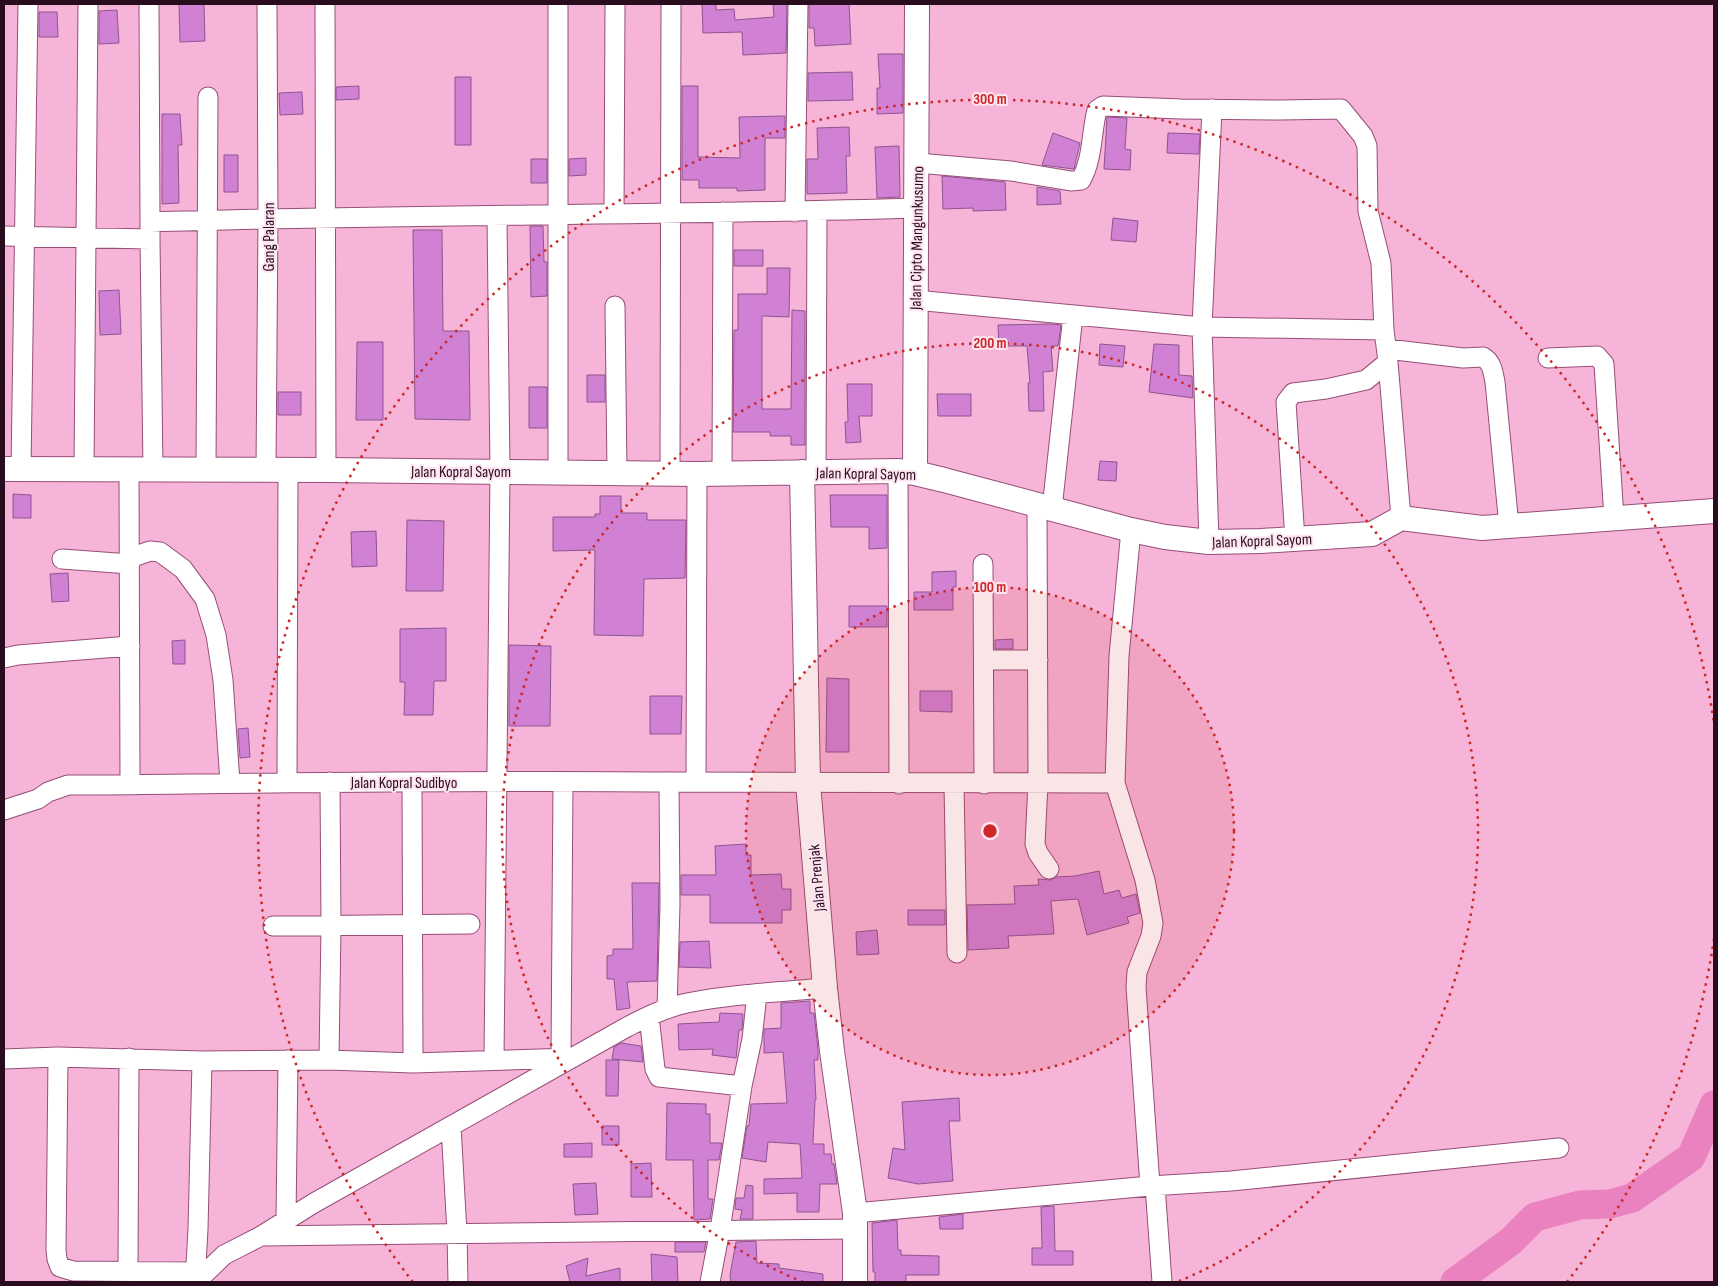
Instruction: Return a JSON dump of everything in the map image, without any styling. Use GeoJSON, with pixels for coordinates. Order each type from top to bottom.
{"type":"FeatureCollection","features":[{"type":"Feature","properties":{"kind":"street"},"geometry":{"type":"LineString","coordinates":[[12,469],[24,236],[28,4]]}},
{"type":"Feature","properties":{"kind":"street"},"geometry":{"type":"LineString","coordinates":[[84,470],[88,4]]}},
{"type":"Feature","properties":{"kind":"street"},"geometry":{"type":"LineString","coordinates":[[148,4],[153,470]]}},
{"type":"Feature","properties":{"kind":"street","name":"Gang Palaran"},"geometry":{"type":"LineString","coordinates":[[267,4],[268,219],[286,782]]}},
{"type":"Feature","properties":{"kind":"street"},"geometry":{"type":"LineString","coordinates":[[325,4],[326,470]]}},
{"type":"Feature","properties":{"kind":"street"},"geometry":{"type":"LineString","coordinates":[[558,4],[558,472]]}},
{"type":"Feature","properties":{"kind":"street"},"geometry":{"type":"LineString","coordinates":[[614,214],[615,4]]}},
{"type":"Feature","properties":{"kind":"street"},"geometry":{"type":"LineString","coordinates":[[670,472],[671,4]]}},
{"type":"Feature","properties":{"kind":"street"},"geometry":{"type":"LineString","coordinates":[[795,212],[798,4]]}},
{"type":"Feature","properties":{"kind":"street","name":"Jalan Cipto Mangunkusumo"},"geometry":{"type":"LineString","coordinates":[[907,472],[915,300],[917,4]]}},
{"type":"Feature","properties":{"kind":"street"},"geometry":{"type":"LineString","coordinates":[[206,470],[208,97]]}},
{"type":"Feature","properties":{"kind":"street"},"geometry":{"type":"LineString","coordinates":[[917,163],[1011,172],[1070,181],[1081,180],[1087,169],[1091,153],[1096,115],[1099,107],[1118,106],[1146,109],[1341,109],[1363,136],[1367,146],[1368,211],[1381,263],[1384,330],[1388,355],[1401,518],[1482,528],[1714,511]]}},
{"type":"Feature","properties":{"kind":"street"},"geometry":{"type":"LineString","coordinates":[[1209,542],[1202,327],[1212,109]]}},
{"type":"Feature","properties":{"kind":"street"},"geometry":{"type":"LineString","coordinates":[[4,236],[86,237],[150,231],[207,220],[795,212],[915,208]]}},
{"type":"Feature","properties":{"kind":"street"},"geometry":{"type":"LineString","coordinates":[[809,472],[817,211]]}},
{"type":"Feature","properties":{"kind":"street"},"geometry":{"type":"LineString","coordinates":[[722,474],[723,212]]}},
{"type":"Feature","properties":{"kind":"street"},"geometry":{"type":"LineString","coordinates":[[494,1060],[500,471],[497,216]]}},
{"type":"Feature","properties":{"kind":"street"},"geometry":{"type":"LineString","coordinates":[[915,300],[1202,327],[1384,330]]}},
{"type":"Feature","properties":{"kind":"street"},"geometry":{"type":"LineString","coordinates":[[615,306],[617,472]]}},
{"type":"Feature","properties":{"kind":"street"},"geometry":{"type":"LineString","coordinates":[[1049,870],[1038,853],[1035,844],[1038,783],[1038,660],[1044,507],[1073,314]]}},
{"type":"Feature","properties":{"kind":"street"},"geometry":{"type":"LineString","coordinates":[[1388,355],[1483,357],[1489,362],[1493,370],[1495,382],[1509,526]]}},
{"type":"Feature","properties":{"kind":"street"},"geometry":{"type":"LineString","coordinates":[[1295,540],[1287,399],[1293,393],[1326,389],[1366,380],[1388,355]]}},
{"type":"Feature","properties":{"kind":"street"},"geometry":{"type":"LineString","coordinates":[[1548,358],[1597,356],[1604,364],[1614,518]]}},
{"type":"Feature","properties":{"kind":"street","name":"Jalan Kopral Sayom"},"geometry":{"type":"LineString","coordinates":[[12,469],[670,472],[697,474],[907,472],[1132,530],[1209,542],[1295,540],[1372,534],[1401,518]]}},
{"type":"Feature","properties":{"kind":"street"},"geometry":{"type":"LineString","coordinates":[[129,470],[130,784]]}},
{"type":"Feature","properties":{"kind":"street","name":"Jalan Prenjak"},"geometry":{"type":"LineString","coordinates":[[809,472],[808,783],[825,988],[855,1221],[855,1282]]}},
{"type":"Feature","properties":{"kind":"street"},"geometry":{"type":"LineString","coordinates":[[899,784],[907,472]]}},
{"type":"Feature","properties":{"kind":"street"},"geometry":{"type":"LineString","coordinates":[[696,782],[697,474]]}},
{"type":"Feature","properties":{"kind":"street"},"geometry":{"type":"LineString","coordinates":[[1132,530],[1119,656],[1115,783],[1145,880],[1153,923],[1151,936],[1137,972],[1136,987],[1162,1282]]}},
{"type":"Feature","properties":{"kind":"street"},"geometry":{"type":"LineString","coordinates":[[62,559],[130,561],[150,552],[160,552],[183,569],[205,599],[216,635],[223,680],[230,783]]}},
{"type":"Feature","properties":{"kind":"street"},"geometry":{"type":"LineString","coordinates":[[983,564],[984,784]]}},
{"type":"Feature","properties":{"kind":"street"},"geometry":{"type":"LineString","coordinates":[[4,658],[18,655],[130,646]]}},
{"type":"Feature","properties":{"kind":"street"},"geometry":{"type":"LineString","coordinates":[[984,660],[1038,660]]}},
{"type":"Feature","properties":{"kind":"street","name":"Jalan Kopral Sudibyo"},"geometry":{"type":"LineString","coordinates":[[4,810],[38,799],[48,792],[68,785],[286,782],[1115,783]]}},
{"type":"Feature","properties":{"kind":"street"},"geometry":{"type":"LineString","coordinates":[[329,1060],[331,926],[330,782]]}},
{"type":"Feature","properties":{"kind":"street"},"geometry":{"type":"LineString","coordinates":[[412,782],[411,925],[413,1063]]}},
{"type":"Feature","properties":{"kind":"street"},"geometry":{"type":"LineString","coordinates":[[563,782],[566,1058]]}},
{"type":"Feature","properties":{"kind":"street"},"geometry":{"type":"LineString","coordinates":[[667,1009],[670,905],[669,782]]}},
{"type":"Feature","properties":{"kind":"street"},"geometry":{"type":"LineString","coordinates":[[954,784],[957,953]]}},
{"type":"Feature","properties":{"kind":"street"},"geometry":{"type":"LineString","coordinates":[[273,926],[470,924]]}},
{"type":"Feature","properties":{"kind":"street"},"geometry":{"type":"LineString","coordinates":[[58,1057],[57,1259],[60,1267],[66,1270],[128,1270],[195,1279],[224,1255],[261,1236],[286,1219],[451,1126],[566,1058],[649,1016],[686,1003],[825,988]]}},
{"type":"Feature","properties":{"kind":"street"},"geometry":{"type":"LineString","coordinates":[[710,1282],[742,1086],[752,1039],[757,994]]}},
{"type":"Feature","properties":{"kind":"street"},"geometry":{"type":"LineString","coordinates":[[649,1016],[655,1069],[659,1077],[742,1086]]}},
{"type":"Feature","properties":{"kind":"street"},"geometry":{"type":"LineString","coordinates":[[4,1059],[58,1057],[202,1061],[329,1060],[413,1063],[566,1058]]}},
{"type":"Feature","properties":{"kind":"street"},"geometry":{"type":"LineString","coordinates":[[128,1270],[130,1058]]}},
{"type":"Feature","properties":{"kind":"street"},"geometry":{"type":"LineString","coordinates":[[286,1219],[288,1060]]}},
{"type":"Feature","properties":{"kind":"street"},"geometry":{"type":"LineString","coordinates":[[195,1279],[202,1061]]}},
{"type":"Feature","properties":{"kind":"street"},"geometry":{"type":"LineString","coordinates":[[451,1126],[458,1282]]}},
{"type":"Feature","properties":{"kind":"street"},"geometry":{"type":"LineString","coordinates":[[261,1236],[720,1230],[855,1221],[1153,1186],[1240,1180],[1559,1148]]}},
{"type":"Feature","properties":{"kind":"building"},"geometry":{"type":"Polygon","coordinates":[[[179,4],[204,4],[205,41],[180,42],[179,4]]]}},
{"type":"Feature","properties":{"kind":"building"},"geometry":{"type":"Polygon","coordinates":[[[702,4],[716,4],[716,10],[734,9],[735,20],[774,17],[773,4],[787,4],[786,53],[743,55],[742,32],[703,33],[702,4]]]}},
{"type":"Feature","properties":{"kind":"building"},"geometry":{"type":"Polygon","coordinates":[[[809,4],[849,4],[851,44],[815,46],[814,28],[809,28],[809,4]]]}},
{"type":"Feature","properties":{"kind":"building"},"geometry":{"type":"Polygon","coordinates":[[[117,10],[119,43],[99,44],[99,11],[117,10]]]}},
{"type":"Feature","properties":{"kind":"building"},"geometry":{"type":"Polygon","coordinates":[[[39,12],[57,12],[58,37],[39,37],[39,12]]]}},
{"type":"Feature","properties":{"kind":"building"},"geometry":{"type":"Polygon","coordinates":[[[878,54],[903,54],[903,113],[877,114],[877,88],[880,88],[878,54]]]}},
{"type":"Feature","properties":{"kind":"building"},"geometry":{"type":"Polygon","coordinates":[[[852,72],[853,100],[808,101],[808,73],[852,72]]]}},
{"type":"Feature","properties":{"kind":"building"},"geometry":{"type":"Polygon","coordinates":[[[455,77],[471,77],[471,145],[455,145],[455,77]]]}},
{"type":"Feature","properties":{"kind":"building"},"geometry":{"type":"Polygon","coordinates":[[[359,86],[359,99],[336,100],[336,87],[359,86]]]}},
{"type":"Feature","properties":{"kind":"building"},"geometry":{"type":"Polygon","coordinates":[[[682,86],[698,86],[698,157],[740,158],[739,117],[785,116],[785,138],[765,138],[765,190],[737,191],[737,188],[699,188],[699,180],[682,180],[682,86]]]}},
{"type":"Feature","properties":{"kind":"building"},"geometry":{"type":"Polygon","coordinates":[[[302,92],[303,114],[280,115],[279,93],[302,92]]]}},
{"type":"Feature","properties":{"kind":"building"},"geometry":{"type":"Polygon","coordinates":[[[162,114],[180,114],[182,145],[178,145],[179,203],[162,204],[162,114]]]}},
{"type":"Feature","properties":{"kind":"building"},"geometry":{"type":"Polygon","coordinates":[[[1107,117],[1127,118],[1125,149],[1131,150],[1130,170],[1104,169],[1107,117]]]}},
{"type":"Feature","properties":{"kind":"building"},"geometry":{"type":"Polygon","coordinates":[[[849,127],[850,156],[846,156],[847,193],[807,194],[807,159],[818,159],[817,128],[849,127]]]}},
{"type":"Feature","properties":{"kind":"building"},"geometry":{"type":"Polygon","coordinates":[[[1053,133],[1080,143],[1074,169],[1042,165],[1053,133]]]}},
{"type":"Feature","properties":{"kind":"building"},"geometry":{"type":"Polygon","coordinates":[[[1168,133],[1200,134],[1199,154],[1167,153],[1168,133]]]}},
{"type":"Feature","properties":{"kind":"building"},"geometry":{"type":"Polygon","coordinates":[[[899,146],[900,197],[877,198],[875,147],[899,146]]]}},
{"type":"Feature","properties":{"kind":"building"},"geometry":{"type":"Polygon","coordinates":[[[224,155],[238,155],[238,192],[224,192],[224,155]]]}},
{"type":"Feature","properties":{"kind":"building"},"geometry":{"type":"Polygon","coordinates":[[[586,158],[586,175],[569,176],[569,159],[586,158]]]}},
{"type":"Feature","properties":{"kind":"building"},"geometry":{"type":"Polygon","coordinates":[[[531,159],[547,159],[547,183],[531,183],[531,159]]]}},
{"type":"Feature","properties":{"kind":"building"},"geometry":{"type":"Polygon","coordinates":[[[942,176],[1005,182],[1006,210],[973,211],[973,208],[943,209],[942,176]]]}},
{"type":"Feature","properties":{"kind":"building"},"geometry":{"type":"Polygon","coordinates":[[[1037,187],[1060,191],[1061,204],[1037,205],[1037,187]]]}},
{"type":"Feature","properties":{"kind":"building"},"geometry":{"type":"Polygon","coordinates":[[[1113,218],[1138,221],[1136,242],[1111,240],[1113,218]]]}},
{"type":"Feature","properties":{"kind":"building"},"geometry":{"type":"Polygon","coordinates":[[[530,226],[543,226],[544,262],[547,262],[547,296],[531,297],[530,226]]]}},
{"type":"Feature","properties":{"kind":"building"},"geometry":{"type":"Polygon","coordinates":[[[413,230],[442,230],[443,331],[469,331],[470,420],[415,419],[413,230]]]}},
{"type":"Feature","properties":{"kind":"building"},"geometry":{"type":"Polygon","coordinates":[[[734,250],[763,250],[763,266],[734,266],[734,250]]]}},
{"type":"Feature","properties":{"kind":"building"},"geometry":{"type":"Polygon","coordinates":[[[767,268],[790,268],[789,317],[762,316],[762,409],[791,409],[792,310],[805,311],[805,445],[791,445],[791,436],[770,436],[770,432],[733,432],[734,330],[738,330],[738,294],[767,294],[767,268]]]}},
{"type":"Feature","properties":{"kind":"building"},"geometry":{"type":"Polygon","coordinates":[[[119,290],[121,334],[100,335],[99,291],[119,290]]]}},
{"type":"Feature","properties":{"kind":"building"},"geometry":{"type":"Polygon","coordinates":[[[998,325],[1061,325],[1058,346],[1051,346],[1053,371],[1043,372],[1044,411],[1029,411],[1028,383],[1030,383],[1027,346],[999,346],[998,325]]]}},
{"type":"Feature","properties":{"kind":"building"},"geometry":{"type":"Polygon","coordinates":[[[357,342],[383,342],[383,420],[356,420],[357,342]]]}},
{"type":"Feature","properties":{"kind":"building"},"geometry":{"type":"Polygon","coordinates":[[[1100,344],[1125,346],[1123,367],[1099,365],[1100,344]]]}},
{"type":"Feature","properties":{"kind":"building"},"geometry":{"type":"Polygon","coordinates":[[[1154,344],[1179,345],[1179,375],[1192,376],[1193,398],[1149,392],[1154,344]]]}},
{"type":"Feature","properties":{"kind":"building"},"geometry":{"type":"Polygon","coordinates":[[[587,375],[605,375],[605,402],[587,402],[587,375]]]}},
{"type":"Feature","properties":{"kind":"building"},"geometry":{"type":"Polygon","coordinates":[[[847,384],[872,384],[872,416],[859,416],[861,442],[846,443],[845,422],[848,422],[847,384]]]}},
{"type":"Feature","properties":{"kind":"building"},"geometry":{"type":"Polygon","coordinates":[[[529,387],[547,387],[547,428],[529,428],[529,387]]]}},
{"type":"Feature","properties":{"kind":"building"},"geometry":{"type":"Polygon","coordinates":[[[278,392],[301,392],[301,415],[278,415],[278,392]]]}},
{"type":"Feature","properties":{"kind":"building"},"geometry":{"type":"Polygon","coordinates":[[[937,394],[971,394],[971,416],[938,416],[937,394]]]}},
{"type":"Feature","properties":{"kind":"building"},"geometry":{"type":"Polygon","coordinates":[[[1100,461],[1117,462],[1116,481],[1098,480],[1100,461]]]}},
{"type":"Feature","properties":{"kind":"building"},"geometry":{"type":"Polygon","coordinates":[[[13,494],[31,495],[31,518],[13,518],[13,494]]]}},
{"type":"Feature","properties":{"kind":"building"},"geometry":{"type":"Polygon","coordinates":[[[830,495],[887,495],[887,548],[869,549],[869,527],[831,527],[830,495]]]}},
{"type":"Feature","properties":{"kind":"building"},"geometry":{"type":"Polygon","coordinates":[[[600,496],[621,496],[621,513],[647,513],[647,520],[686,520],[685,578],[644,579],[643,636],[594,635],[595,550],[553,551],[553,517],[595,517],[595,514],[600,514],[600,496]]]}},
{"type":"Feature","properties":{"kind":"building"},"geometry":{"type":"Polygon","coordinates":[[[407,520],[444,521],[443,591],[406,591],[407,520]]]}},
{"type":"Feature","properties":{"kind":"building"},"geometry":{"type":"Polygon","coordinates":[[[376,531],[377,566],[352,567],[351,532],[376,531]]]}},
{"type":"Feature","properties":{"kind":"building"},"geometry":{"type":"Polygon","coordinates":[[[956,571],[956,587],[953,587],[953,610],[914,610],[914,592],[932,592],[932,572],[956,571]]]}},
{"type":"Feature","properties":{"kind":"building"},"geometry":{"type":"Polygon","coordinates":[[[68,573],[69,601],[52,602],[50,574],[68,573]]]}},
{"type":"Feature","properties":{"kind":"building"},"geometry":{"type":"Polygon","coordinates":[[[849,606],[887,606],[887,627],[849,627],[849,606]]]}},
{"type":"Feature","properties":{"kind":"building"},"geometry":{"type":"Polygon","coordinates":[[[446,628],[446,681],[434,681],[433,715],[404,715],[405,682],[400,682],[400,629],[446,628]]]}},
{"type":"Feature","properties":{"kind":"building"},"geometry":{"type":"Polygon","coordinates":[[[1013,639],[1013,649],[995,649],[995,640],[1013,639]]]}},
{"type":"Feature","properties":{"kind":"building"},"geometry":{"type":"Polygon","coordinates":[[[185,640],[185,664],[173,664],[172,641],[185,640]]]}},
{"type":"Feature","properties":{"kind":"building"},"geometry":{"type":"Polygon","coordinates":[[[509,645],[551,646],[550,726],[509,726],[509,645]]]}},
{"type":"Feature","properties":{"kind":"building"},"geometry":{"type":"Polygon","coordinates":[[[827,678],[849,679],[849,752],[826,752],[827,678]]]}},
{"type":"Feature","properties":{"kind":"building"},"geometry":{"type":"Polygon","coordinates":[[[920,691],[952,691],[952,712],[920,711],[920,691]]]}},
{"type":"Feature","properties":{"kind":"building"},"geometry":{"type":"Polygon","coordinates":[[[650,696],[682,696],[681,734],[650,734],[650,696]]]}},
{"type":"Feature","properties":{"kind":"building"},"geometry":{"type":"Polygon","coordinates":[[[248,728],[250,757],[240,758],[238,729],[248,728]]]}},
{"type":"Feature","properties":{"kind":"building"},"geometry":{"type":"Polygon","coordinates":[[[746,844],[746,855],[751,855],[751,875],[781,874],[782,889],[791,889],[791,910],[782,910],[782,923],[710,923],[710,895],[681,895],[681,875],[716,875],[715,846],[746,844]]]}},
{"type":"Feature","properties":{"kind":"building"},"geometry":{"type":"Polygon","coordinates":[[[1099,871],[1104,894],[1119,890],[1122,898],[1136,894],[1140,913],[1127,917],[1129,923],[1087,935],[1078,899],[1051,901],[1054,934],[1008,936],[1009,948],[968,950],[967,905],[1015,904],[1014,886],[1039,885],[1038,879],[1050,880],[1056,877],[1075,876],[1099,871]]]}},
{"type":"Feature","properties":{"kind":"building"},"geometry":{"type":"Polygon","coordinates":[[[632,883],[659,883],[657,981],[627,982],[630,1008],[617,1010],[614,979],[607,979],[607,956],[613,955],[613,949],[633,949],[632,883]]]}},
{"type":"Feature","properties":{"kind":"building"},"geometry":{"type":"Polygon","coordinates":[[[908,910],[945,910],[945,925],[908,925],[908,910]]]}},
{"type":"Feature","properties":{"kind":"building"},"geometry":{"type":"Polygon","coordinates":[[[877,930],[879,954],[857,955],[856,932],[877,930]]]}},
{"type":"Feature","properties":{"kind":"building"},"geometry":{"type":"Polygon","coordinates":[[[709,941],[711,968],[679,967],[680,942],[709,941]]]}},
{"type":"Feature","properties":{"kind":"building"},"geometry":{"type":"Polygon","coordinates":[[[810,1001],[810,1013],[814,1013],[818,1049],[818,1060],[814,1060],[816,1100],[813,1144],[824,1144],[824,1154],[831,1154],[837,1184],[820,1184],[819,1212],[797,1212],[797,1193],[764,1194],[764,1179],[802,1178],[800,1144],[768,1142],[766,1162],[742,1158],[747,1126],[749,1126],[751,1104],[787,1103],[783,1052],[764,1053],[764,1029],[781,1028],[781,1003],[810,1001]]]}},
{"type":"Feature","properties":{"kind":"building"},"geometry":{"type":"Polygon","coordinates":[[[720,1013],[743,1014],[742,1030],[739,1030],[736,1058],[712,1055],[713,1049],[679,1050],[678,1024],[719,1022],[720,1013]]]}},
{"type":"Feature","properties":{"kind":"building"},"geometry":{"type":"Polygon","coordinates":[[[621,1043],[641,1046],[643,1062],[612,1059],[614,1047],[621,1043]]]}},
{"type":"Feature","properties":{"kind":"building"},"geometry":{"type":"Polygon","coordinates":[[[606,1060],[619,1060],[618,1096],[606,1096],[606,1060]]]}},
{"type":"Feature","properties":{"kind":"building"},"geometry":{"type":"Polygon","coordinates":[[[959,1098],[960,1121],[949,1121],[953,1181],[918,1184],[888,1178],[893,1148],[905,1150],[902,1102],[959,1098]]]}},
{"type":"Feature","properties":{"kind":"building"},"geometry":{"type":"Polygon","coordinates":[[[667,1103],[706,1104],[706,1114],[710,1114],[710,1143],[722,1143],[719,1160],[708,1160],[708,1199],[713,1199],[710,1219],[694,1220],[693,1160],[666,1160],[667,1103]]]}},
{"type":"Feature","properties":{"kind":"building"},"geometry":{"type":"Polygon","coordinates":[[[602,1126],[619,1126],[619,1145],[602,1145],[602,1126]]]}},
{"type":"Feature","properties":{"kind":"building"},"geometry":{"type":"Polygon","coordinates":[[[592,1143],[592,1157],[564,1157],[564,1144],[592,1143]]]}},
{"type":"Feature","properties":{"kind":"building"},"geometry":{"type":"Polygon","coordinates":[[[651,1163],[652,1197],[631,1197],[631,1164],[651,1163]]]}},
{"type":"Feature","properties":{"kind":"building"},"geometry":{"type":"Polygon","coordinates":[[[596,1183],[598,1214],[575,1215],[573,1184],[596,1183]]]}},
{"type":"Feature","properties":{"kind":"building"},"geometry":{"type":"Polygon","coordinates":[[[746,1185],[753,1186],[753,1219],[740,1219],[742,1210],[735,1209],[736,1198],[744,1198],[746,1185]]]}},
{"type":"Feature","properties":{"kind":"building"},"geometry":{"type":"Polygon","coordinates":[[[1054,1206],[1055,1251],[1073,1251],[1073,1265],[1032,1265],[1032,1248],[1042,1248],[1041,1207],[1054,1206]]]}},
{"type":"Feature","properties":{"kind":"building"},"geometry":{"type":"Polygon","coordinates":[[[963,1214],[963,1229],[940,1229],[939,1217],[963,1214]]]}},
{"type":"Feature","properties":{"kind":"building"},"geometry":{"type":"Polygon","coordinates":[[[897,1220],[898,1250],[901,1250],[901,1255],[939,1256],[939,1275],[906,1275],[906,1282],[875,1282],[872,1223],[897,1220]]]}},
{"type":"Feature","properties":{"kind":"building"},"geometry":{"type":"Polygon","coordinates":[[[756,1241],[757,1263],[779,1264],[779,1268],[823,1274],[823,1282],[731,1282],[730,1275],[736,1242],[756,1241]]]}},
{"type":"Feature","properties":{"kind":"building"},"geometry":{"type":"Polygon","coordinates":[[[675,1242],[706,1242],[704,1252],[675,1252],[675,1242]]]}},
{"type":"Feature","properties":{"kind":"building"},"geometry":{"type":"Polygon","coordinates":[[[651,1254],[677,1257],[678,1282],[652,1282],[651,1254]]]}},
{"type":"Feature","properties":{"kind":"building"},"geometry":{"type":"Polygon","coordinates":[[[588,1258],[586,1276],[620,1268],[620,1282],[570,1282],[566,1266],[588,1258]]]}},
{"type":"Feature","properties":{"kind":"waterway"},"geometry":{"type":"LineString","coordinates":[[1455,1282],[1511,1241],[1535,1217],[1580,1205],[1610,1204],[1632,1198],[1691,1157],[1714,1105]]}}]}
